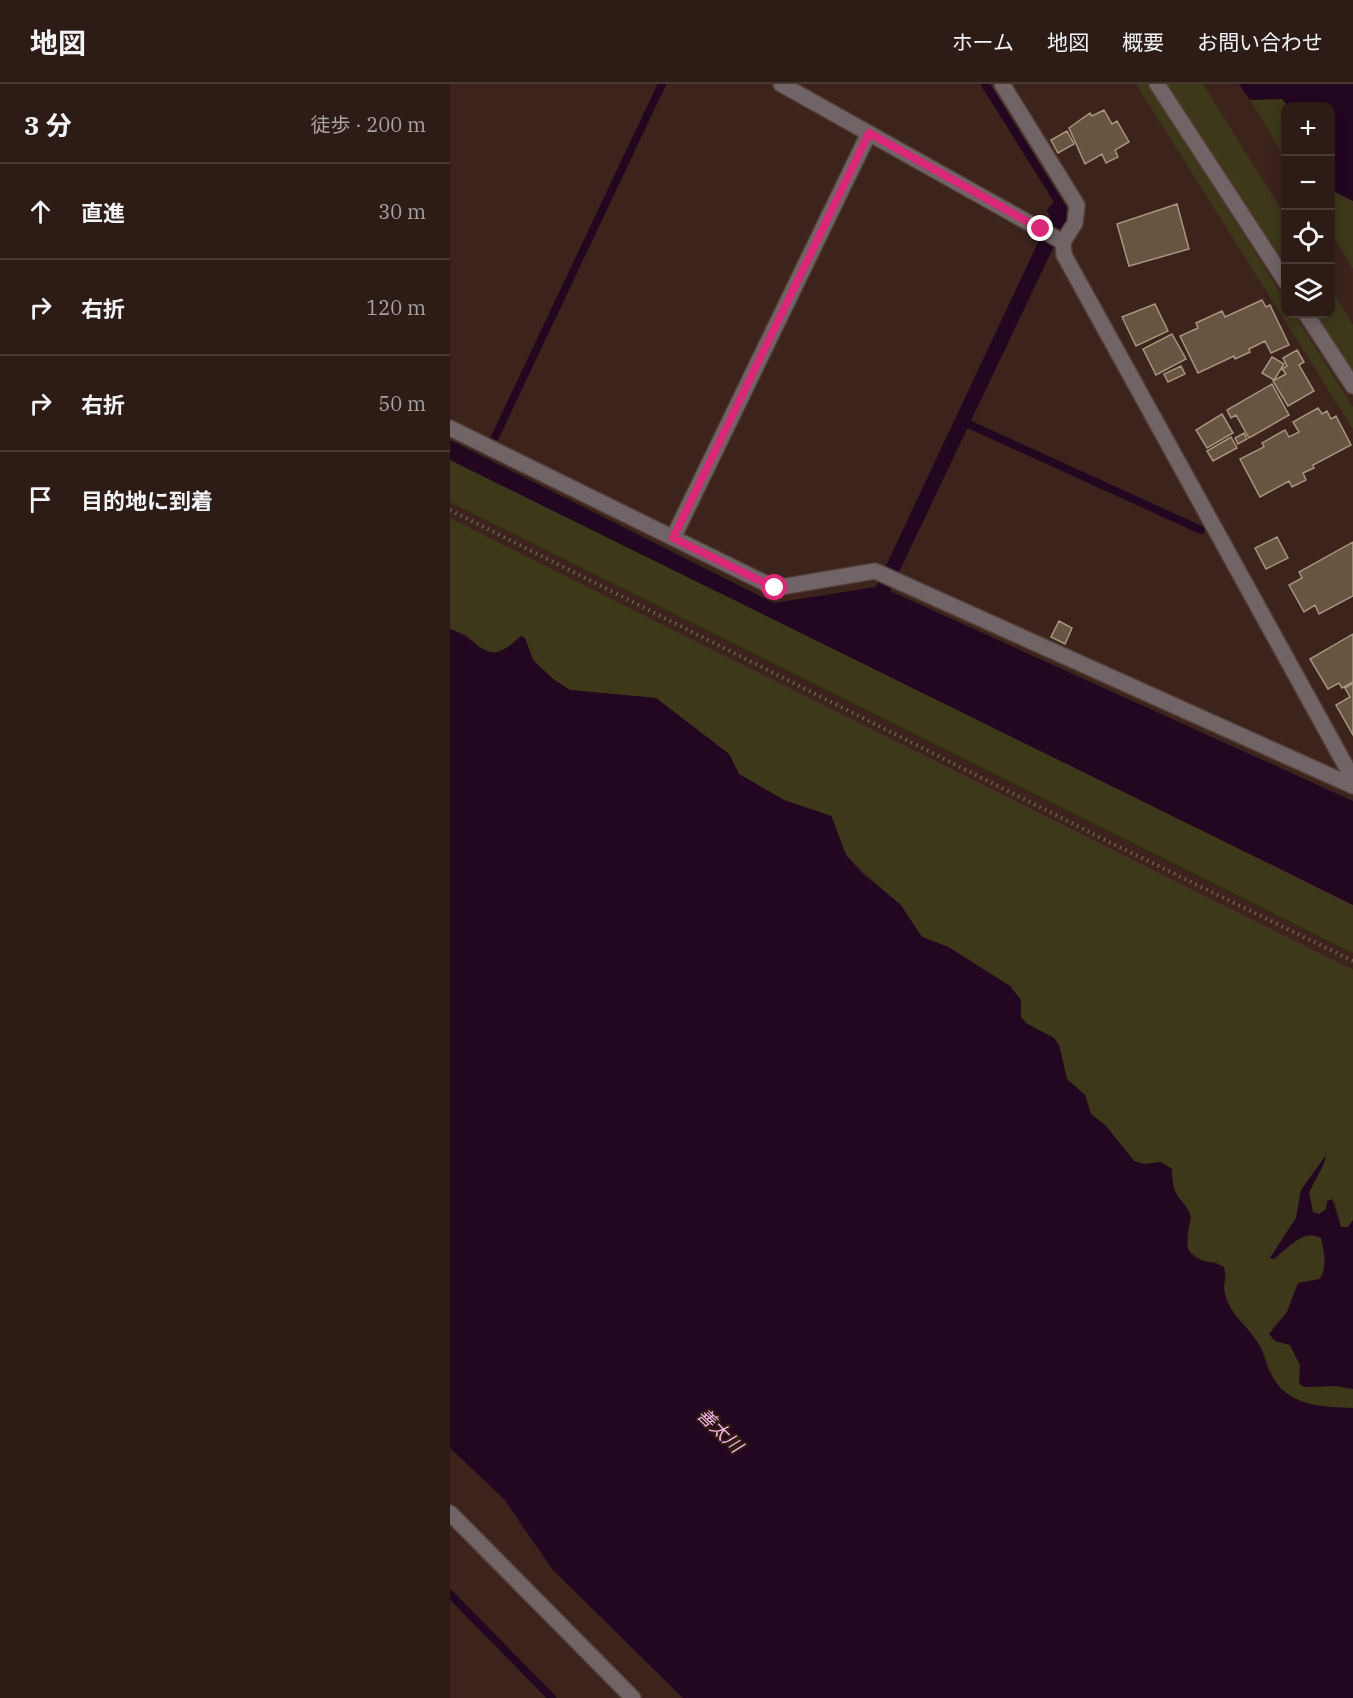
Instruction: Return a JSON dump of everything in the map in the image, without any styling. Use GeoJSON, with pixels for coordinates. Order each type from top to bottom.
{"type":"FeatureCollection","features":[{"type":"Feature","properties":{"kind":"street"},"geometry":{"type":"LineString","coordinates":[[781,84],[1063,242]]}},
{"type":"Feature","properties":{"kind":"street"},"geometry":{"type":"LineString","coordinates":[[1002,84],[1077,205],[1075,223],[1063,242],[1064,255],[1353,779]]}},
{"type":"Feature","properties":{"kind":"street"},"geometry":{"type":"LineString","coordinates":[[1158,84],[1281,274]]}},
{"type":"Feature","properties":{"kind":"street"},"geometry":{"type":"LineString","coordinates":[[673,538],[869,133]]}},
{"type":"Feature","properties":{"kind":"street"},"geometry":{"type":"LineString","coordinates":[[1309,318],[1353,386]]}},
{"type":"Feature","properties":{"kind":"street"},"geometry":{"type":"LineString","coordinates":[[450,428],[775,588],[875,572],[1353,786]]}},
{"type":"Feature","properties":{"kind":"street"},"geometry":{"type":"LineString","coordinates":[[450,1513],[633,1698]]}},
{"type":"Feature","properties":{"kind":"path"},"geometry":{"type":"LineString","coordinates":[[450,510],[1101,838],[1353,961]]}},
{"type":"Feature","properties":{"kind":"shaded area"},"geometry":{"type":"Polygon","coordinates":[[[1136,84],[1149,84],[1281,294],[1281,315],[1136,84]]]}},
{"type":"Feature","properties":{"kind":"shaded area"},"geometry":{"type":"Polygon","coordinates":[[[1166,84],[1203,84],[1281,210],[1281,263],[1166,84]]]}},
{"type":"Feature","properties":{"kind":"shaded area"},"geometry":{"type":"Polygon","coordinates":[[[1282,99],[1285,102],[1281,102],[1281,151],[1250,100],[1282,99]]]}},
{"type":"Feature","properties":{"kind":"shaded area"},"geometry":{"type":"Polygon","coordinates":[[[1335,192],[1353,201],[1353,269],[1335,239],[1335,192]]]}},
{"type":"Feature","properties":{"kind":"shaded area"},"geometry":{"type":"Polygon","coordinates":[[[1335,296],[1353,325],[1353,374],[1317,318],[1335,318],[1335,296]]]}},
{"type":"Feature","properties":{"kind":"shaded area"},"geometry":{"type":"Polygon","coordinates":[[[1283,318],[1297,318],[1353,407],[1353,429],[1283,318]]]}},
{"type":"Feature","properties":{"kind":"shaded area"},"geometry":{"type":"Polygon","coordinates":[[[450,460],[1353,905],[1353,953],[450,502],[450,460]]]}},
{"type":"Feature","properties":{"kind":"shaded area"},"geometry":{"type":"Polygon","coordinates":[[[450,518],[1353,970],[1353,1220],[1348,1227],[1341,1227],[1335,1201],[1319,1214],[1313,1212],[1309,1193],[1327,1157],[1301,1190],[1296,1218],[1270,1258],[1274,1259],[1305,1234],[1321,1238],[1325,1262],[1320,1279],[1298,1283],[1287,1312],[1272,1329],[1283,1344],[1290,1345],[1300,1365],[1304,1387],[1336,1386],[1353,1389],[1353,1408],[1304,1404],[1290,1397],[1279,1387],[1262,1350],[1229,1306],[1225,1286],[1227,1275],[1217,1262],[1203,1261],[1188,1250],[1189,1210],[1176,1191],[1172,1169],[1161,1162],[1144,1164],[1134,1161],[1106,1126],[1091,1114],[1085,1095],[1067,1079],[1059,1045],[1026,1023],[1021,1017],[1021,1000],[1010,986],[949,947],[922,937],[886,892],[846,855],[832,816],[784,800],[739,774],[729,754],[656,698],[570,690],[553,679],[533,660],[525,639],[521,636],[504,652],[495,653],[480,649],[468,635],[450,629],[450,518]]]}},
{"type":"Feature","properties":{"kind":"water"},"geometry":{"type":"Polygon","coordinates":[[[980,84],[990,84],[1067,208],[1066,221],[890,591],[1353,801],[1353,905],[450,460],[450,440],[774,603],[876,587],[1050,217],[1047,210],[1054,202],[980,84]]]}},
{"type":"Feature","properties":{"kind":"water"},"geometry":{"type":"Polygon","coordinates":[[[1239,84],[1353,84],[1353,201],[1335,192],[1335,102],[1250,100],[1239,84]]]}},
{"type":"Feature","properties":{"kind":"water","name":"善太川"},"geometry":{"type":"Polygon","coordinates":[[[450,629],[492,652],[509,646],[521,636],[525,638],[533,660],[553,679],[570,690],[656,698],[729,754],[739,774],[784,800],[831,816],[846,855],[862,873],[901,905],[922,937],[948,947],[1010,986],[1021,1000],[1021,1017],[1026,1023],[1054,1038],[1059,1045],[1067,1079],[1085,1095],[1091,1114],[1106,1126],[1134,1161],[1144,1164],[1161,1162],[1172,1169],[1174,1187],[1191,1217],[1187,1236],[1190,1252],[1194,1257],[1224,1267],[1224,1291],[1227,1301],[1258,1343],[1277,1384],[1285,1392],[1305,1403],[1353,1408],[1353,1698],[683,1698],[552,1569],[504,1499],[450,1448],[450,629]]]}},
{"type":"Feature","properties":{"kind":"water"},"geometry":{"type":"Polygon","coordinates":[[[1326,1155],[1309,1193],[1313,1212],[1319,1214],[1326,1210],[1327,1201],[1332,1199],[1341,1227],[1348,1227],[1353,1220],[1353,1389],[1336,1386],[1304,1387],[1299,1383],[1300,1365],[1290,1345],[1275,1341],[1269,1334],[1287,1312],[1298,1283],[1320,1279],[1322,1274],[1325,1259],[1321,1238],[1302,1237],[1274,1259],[1270,1258],[1296,1218],[1301,1190],[1326,1155]]]}},
{"type":"Feature","properties":{"kind":"building"},"geometry":{"type":"Polygon","coordinates":[[[1104,110],[1112,124],[1117,121],[1129,142],[1115,150],[1118,157],[1106,163],[1102,154],[1085,164],[1069,128],[1090,113],[1092,116],[1104,110]]]}},
{"type":"Feature","properties":{"kind":"building"},"geometry":{"type":"Polygon","coordinates":[[[1067,131],[1074,144],[1058,153],[1051,140],[1067,131]]]}},
{"type":"Feature","properties":{"kind":"building"},"geometry":{"type":"Polygon","coordinates":[[[1177,204],[1189,249],[1129,266],[1117,224],[1177,204]]]}},
{"type":"Feature","properties":{"kind":"building"},"geometry":{"type":"Polygon","coordinates":[[[1262,300],[1266,307],[1270,305],[1289,345],[1271,353],[1265,341],[1249,349],[1250,352],[1235,359],[1234,356],[1198,373],[1180,336],[1198,328],[1196,323],[1222,311],[1225,317],[1262,300]]]}},
{"type":"Feature","properties":{"kind":"building"},"geometry":{"type":"Polygon","coordinates":[[[1155,304],[1168,331],[1136,346],[1122,317],[1155,304]]]}},
{"type":"Feature","properties":{"kind":"building"},"geometry":{"type":"Polygon","coordinates":[[[1172,334],[1186,359],[1156,375],[1143,349],[1172,334]]]}},
{"type":"Feature","properties":{"kind":"building"},"geometry":{"type":"Polygon","coordinates":[[[1297,350],[1304,362],[1299,365],[1314,391],[1288,406],[1273,381],[1286,374],[1282,369],[1287,366],[1283,358],[1297,350]]]}},
{"type":"Feature","properties":{"kind":"building"},"geometry":{"type":"Polygon","coordinates":[[[1272,357],[1284,364],[1274,380],[1262,373],[1272,357]]]}},
{"type":"Feature","properties":{"kind":"building"},"geometry":{"type":"Polygon","coordinates":[[[1181,366],[1185,374],[1168,382],[1164,374],[1181,366]]]}},
{"type":"Feature","properties":{"kind":"building"},"geometry":{"type":"Polygon","coordinates":[[[1272,384],[1289,415],[1249,438],[1236,415],[1231,418],[1227,410],[1272,384]]]}},
{"type":"Feature","properties":{"kind":"building"},"geometry":{"type":"Polygon","coordinates":[[[1318,408],[1322,414],[1327,411],[1331,419],[1336,416],[1351,445],[1313,465],[1314,468],[1303,473],[1306,480],[1292,487],[1289,481],[1260,497],[1240,459],[1264,447],[1262,443],[1285,430],[1289,437],[1299,432],[1293,422],[1318,408]]]}},
{"type":"Feature","properties":{"kind":"building"},"geometry":{"type":"Polygon","coordinates":[[[1222,414],[1233,433],[1207,448],[1196,430],[1222,414]]]}},
{"type":"Feature","properties":{"kind":"building"},"geometry":{"type":"Polygon","coordinates":[[[1244,433],[1247,439],[1238,444],[1235,438],[1244,433]]]}},
{"type":"Feature","properties":{"kind":"building"},"geometry":{"type":"Polygon","coordinates":[[[1231,437],[1237,448],[1213,461],[1207,451],[1231,437]]]}},
{"type":"Feature","properties":{"kind":"building"},"geometry":{"type":"Polygon","coordinates":[[[1277,537],[1288,558],[1266,569],[1255,548],[1277,537]]]}},
{"type":"Feature","properties":{"kind":"building"},"geometry":{"type":"Polygon","coordinates":[[[1353,542],[1353,596],[1319,614],[1315,605],[1304,612],[1289,585],[1302,578],[1299,572],[1353,542]]]}},
{"type":"Feature","properties":{"kind":"building"},"geometry":{"type":"Polygon","coordinates":[[[1059,621],[1072,628],[1065,644],[1051,637],[1059,621]]]}},
{"type":"Feature","properties":{"kind":"building"},"geometry":{"type":"Polygon","coordinates":[[[1353,634],[1353,682],[1342,688],[1339,683],[1328,689],[1310,659],[1353,634]]]}},
{"type":"Feature","properties":{"kind":"building"},"geometry":{"type":"Polygon","coordinates":[[[1353,683],[1353,735],[1336,705],[1350,697],[1345,688],[1353,683]]]}},
{"type":"Feature","properties":{"kind":"waterway"},"geometry":{"type":"LineString","coordinates":[[495,437],[662,84]]}},
{"type":"Feature","properties":{"kind":"waterway"},"geometry":{"type":"LineString","coordinates":[[964,422],[1201,530]]}},
{"type":"Feature","properties":{"kind":"waterway"},"geometry":{"type":"LineString","coordinates":[[450,1594],[552,1698]]}},
{"type":"Feature","properties":{"kind":"route"},"geometry":{"type":"LineString","coordinates":[[775,588],[673,538],[869,133],[1041,229]]}}]}
